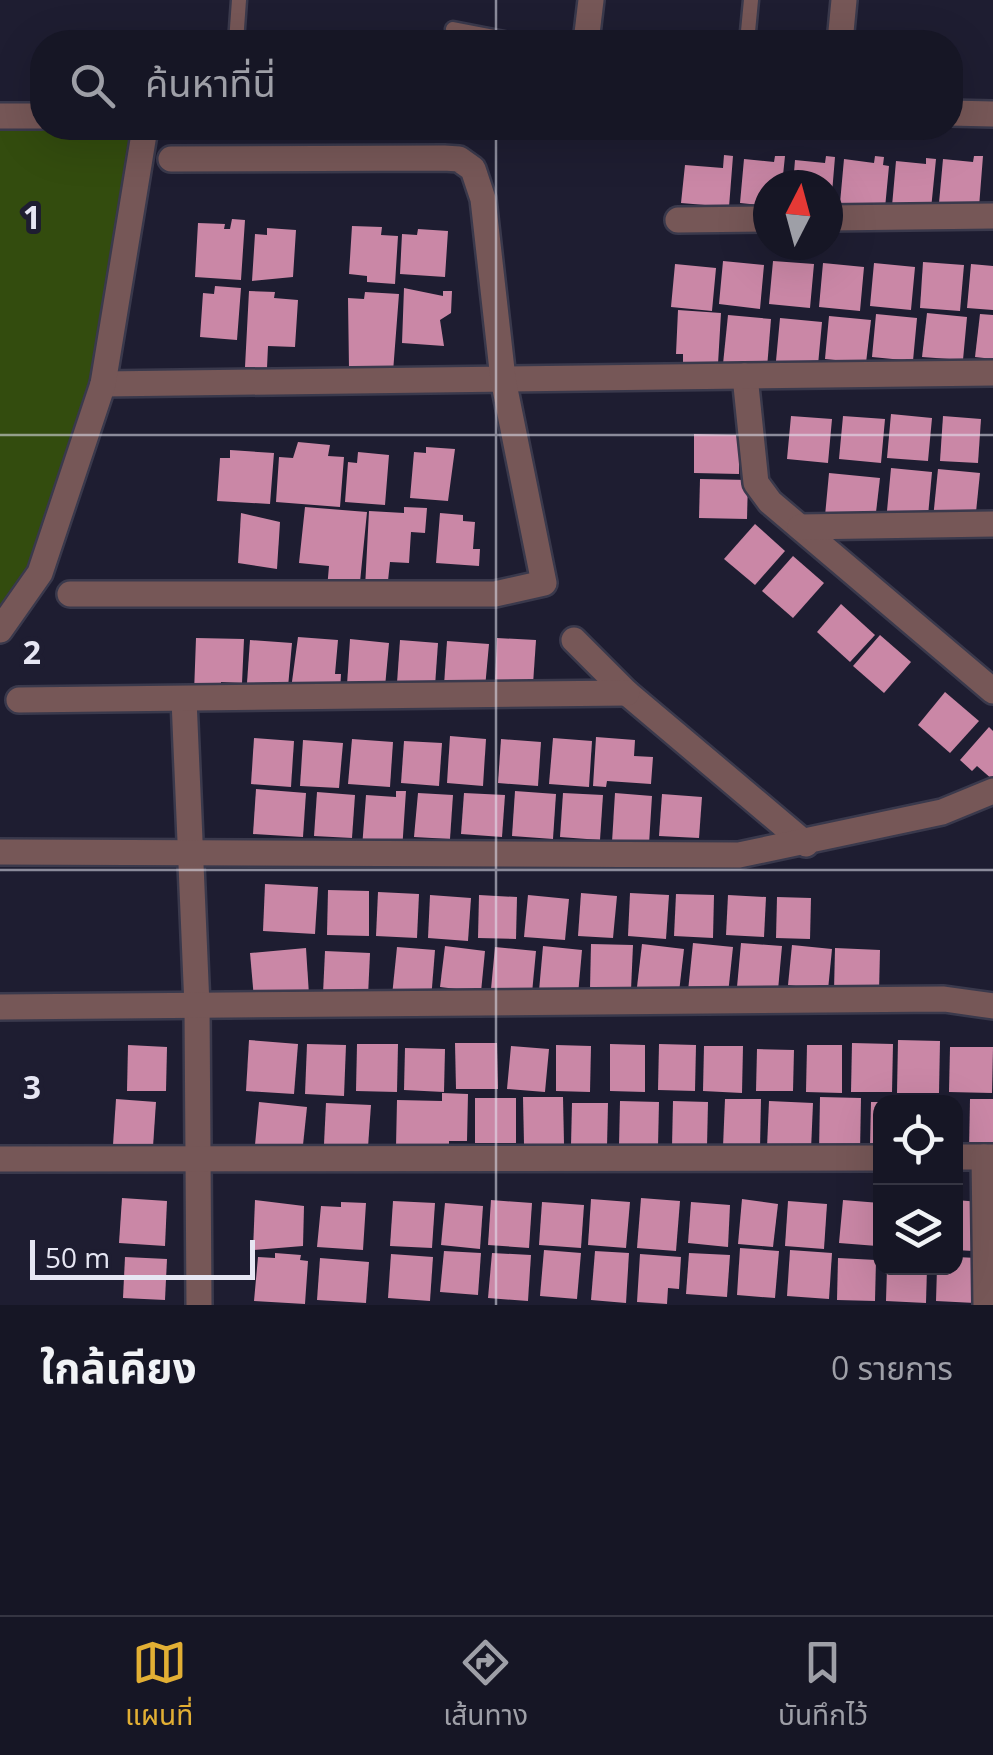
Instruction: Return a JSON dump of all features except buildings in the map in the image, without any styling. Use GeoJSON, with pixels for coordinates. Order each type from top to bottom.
{"type":"FeatureCollection","features":[{"type":"Feature","properties":{"kind":"street"},"geometry":{"type":"LineString","coordinates":[[588,30],[592,0]]}},
{"type":"Feature","properties":{"kind":"street"},"geometry":{"type":"LineString","coordinates":[[841,30],[844,0]]}},
{"type":"Feature","properties":{"kind":"street"},"geometry":{"type":"LineString","coordinates":[[963,114],[993,114]]}},
{"type":"Feature","properties":{"kind":"street"},"geometry":{"type":"LineString","coordinates":[[0,116],[30,116]]}},
{"type":"Feature","properties":{"kind":"street"},"geometry":{"type":"LineString","coordinates":[[0,630],[40,573],[103,384],[143,140]]}},
{"type":"Feature","properties":{"kind":"street"},"geometry":{"type":"LineString","coordinates":[[70,594],[495,594],[544,582],[503,379],[483,199],[474,169],[458,159],[170,159]]}},
{"type":"Feature","properties":{"kind":"street"},"geometry":{"type":"LineString","coordinates":[[843,218],[993,216]]}},
{"type":"Feature","properties":{"kind":"street"},"geometry":{"type":"LineString","coordinates":[[678,220],[753,218]]}},
{"type":"Feature","properties":{"kind":"street"},"geometry":{"type":"LineString","coordinates":[[103,384],[993,373]]}},
{"type":"Feature","properties":{"kind":"street"},"geometry":{"type":"LineString","coordinates":[[744,376],[756,483],[800,527],[993,690]]}},
{"type":"Feature","properties":{"kind":"street"},"geometry":{"type":"LineString","coordinates":[[800,527],[993,524]]}},
{"type":"Feature","properties":{"kind":"street"},"geometry":{"type":"LineString","coordinates":[[574,640],[627,692],[806,844]]}},
{"type":"Feature","properties":{"kind":"street"},"geometry":{"type":"LineString","coordinates":[[19,700],[627,692]]}},
{"type":"Feature","properties":{"kind":"street"},"geometry":{"type":"LineString","coordinates":[[184,699],[197,1006],[199,1305]]}},
{"type":"Feature","properties":{"kind":"street"},"geometry":{"type":"LineString","coordinates":[[0,852],[707,856],[806,844],[942,812],[993,791]]}},
{"type":"Feature","properties":{"kind":"street"},"geometry":{"type":"LineString","coordinates":[[0,1006],[944,999],[993,1006]]}},
{"type":"Feature","properties":{"kind":"street"},"geometry":{"type":"LineString","coordinates":[[963,1158],[988,1157],[986,1305]]}},
{"type":"Feature","properties":{"kind":"street"},"geometry":{"type":"LineString","coordinates":[[0,1158],[873,1158]]}},
{"type":"Feature","properties":{"kind":"lane"},"geometry":{"type":"LineString","coordinates":[[237,30],[239,0]]}},
{"type":"Feature","properties":{"kind":"lane"},"geometry":{"type":"LineString","coordinates":[[747,30],[751,0]]}},
{"type":"Feature","properties":{"kind":"lane"},"geometry":{"type":"LineString","coordinates":[[453,29],[458,30]]}},
{"type":"Feature","properties":{"kind":"green space"},"geometry":{"type":"Polygon","coordinates":[[[0,117],[30,125],[30,140],[143,140],[103,384],[40,573],[0,630],[0,117]]]}}]}
